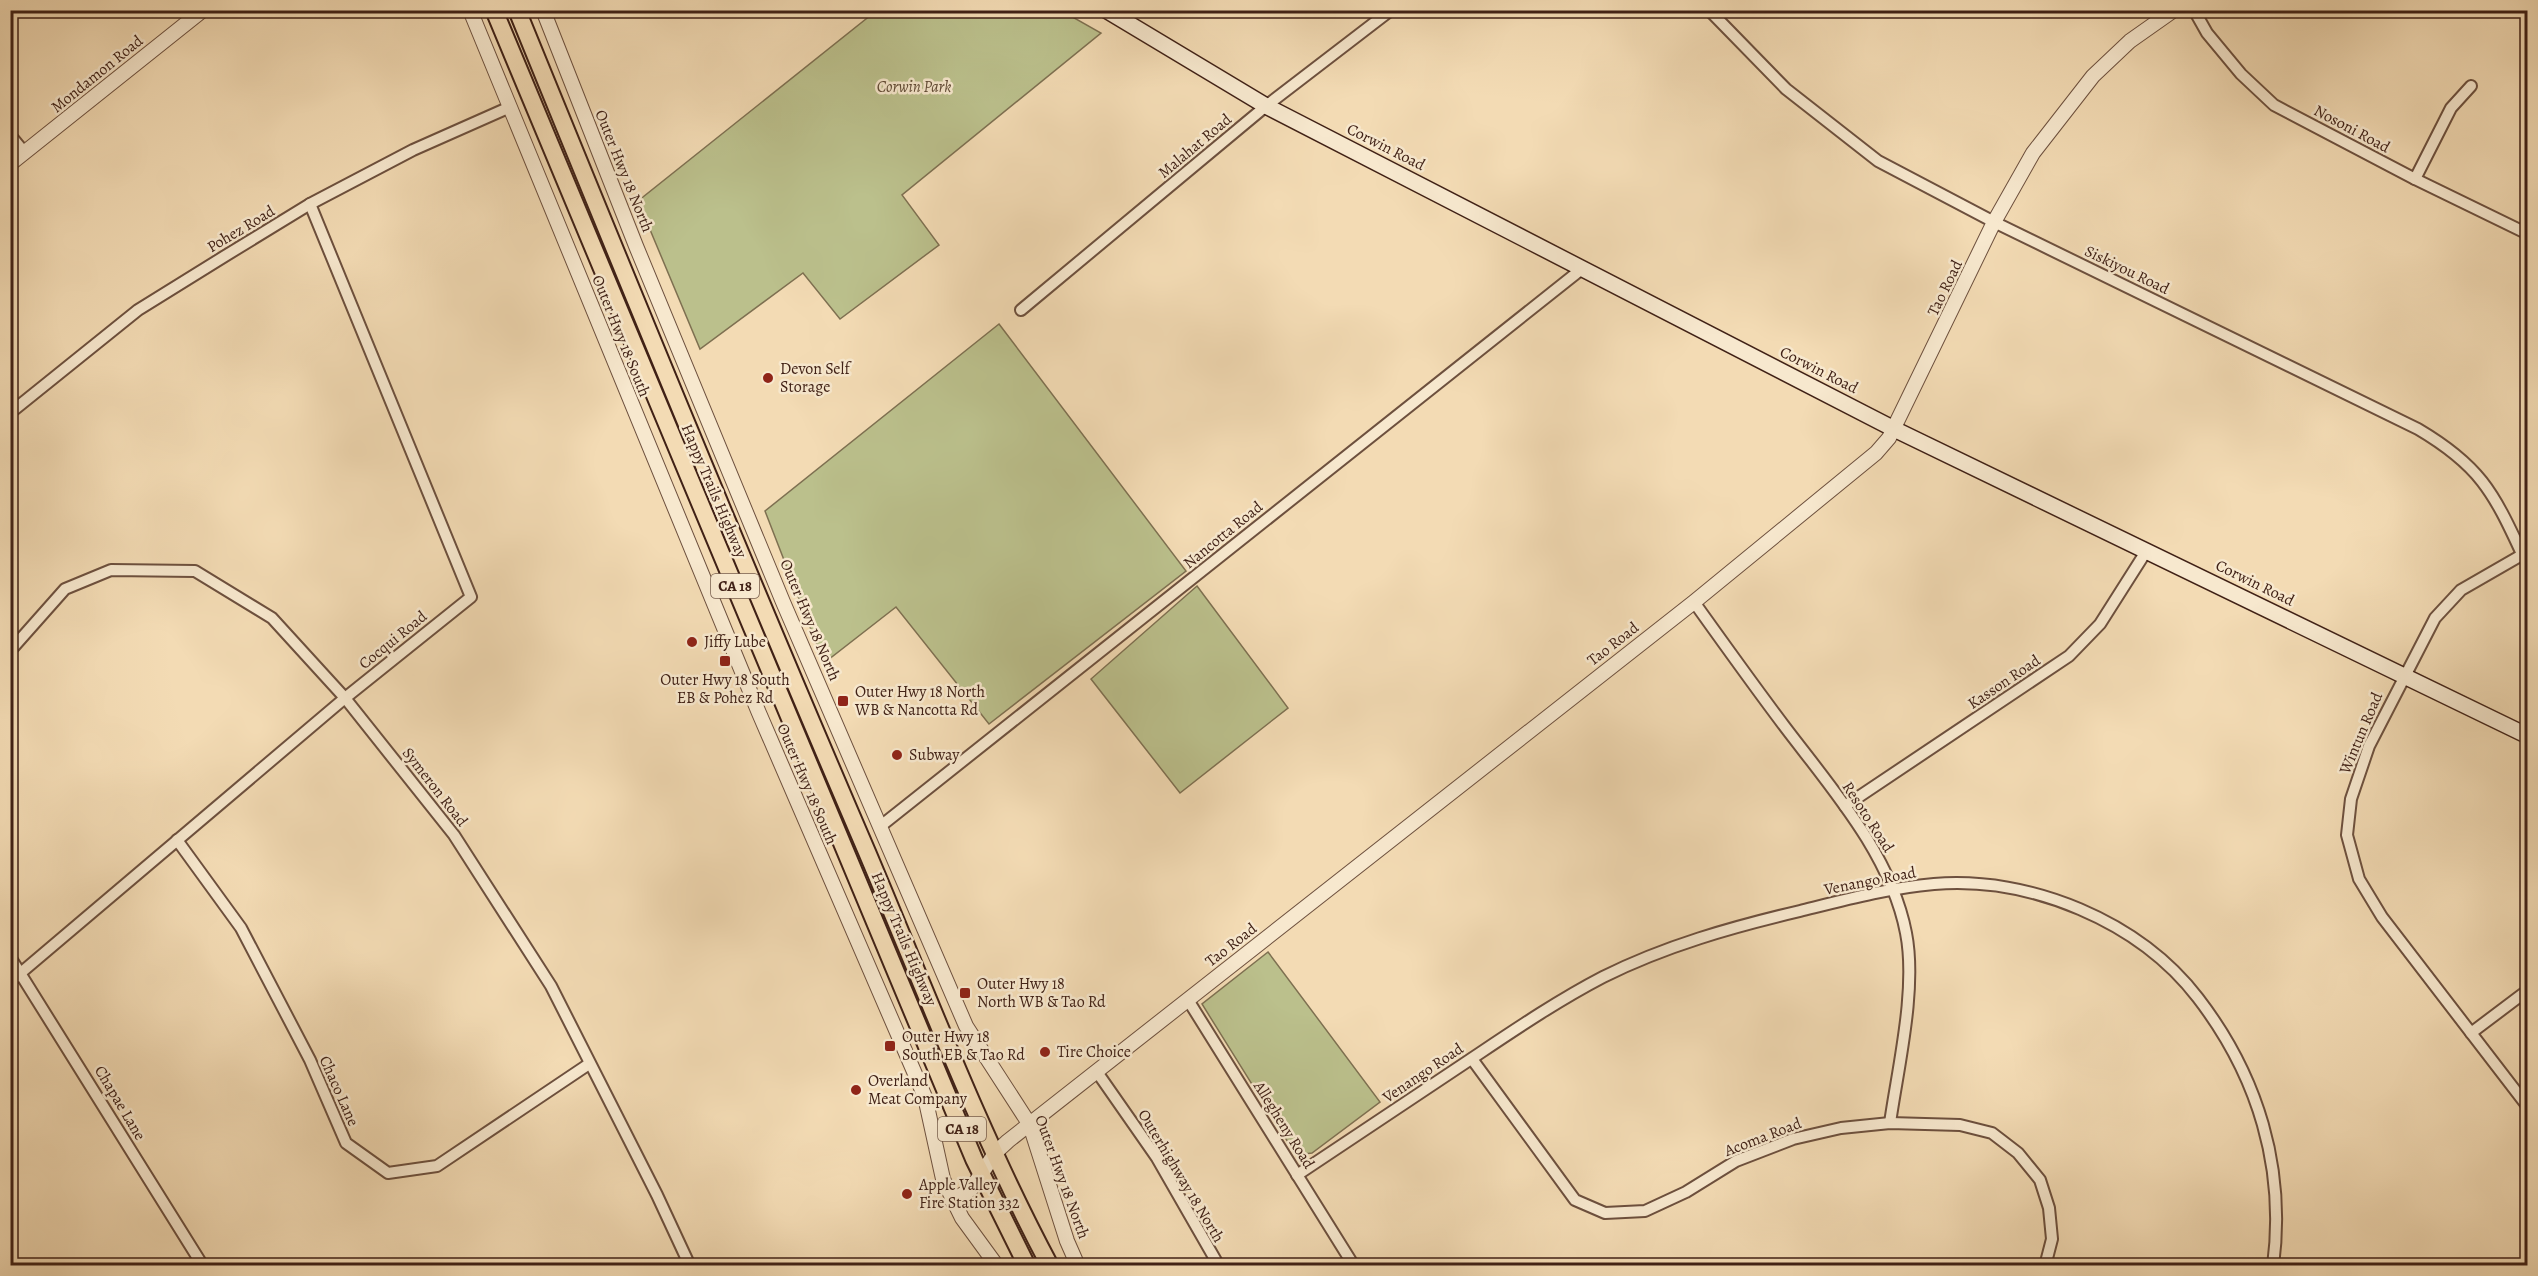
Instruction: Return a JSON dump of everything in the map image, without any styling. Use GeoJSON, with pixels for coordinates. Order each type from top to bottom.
{"type":"FeatureCollection","features":[{"type":"Feature","properties":{"kind":"main road","name":"Happy Trails Highway"},"geometry":{"type":"LineString","coordinates":[[494,10],[981,1174],[1027,1266]]}},
{"type":"Feature","properties":{"kind":"main road","name":"Happy Trails Highway"},"geometry":{"type":"LineString","coordinates":[[517,10],[783,657],[996,1152],[1029,1226],[1050,1266]]}},
{"type":"Feature","properties":{"kind":"main road","name":"Corwin Road"},"geometry":{"type":"LineString","coordinates":[[1106,10],[1266,106],[1894,429],[2528,736]]}},
{"type":"Feature","properties":{"kind":"street","name":"Mondamon Road"},"geometry":{"type":"LineString","coordinates":[[10,164],[203,10]]}},
{"type":"Feature","properties":{"kind":"street","name":"Outer Hwy 18 South"},"geometry":{"type":"LineString","coordinates":[[470,10],[759,713],[921,1087],[933,1126],[943,1179],[952,1201],[997,1266]]}},
{"type":"Feature","properties":{"kind":"street","name":"Outer Hwy 18 North"},"geometry":{"type":"LineString","coordinates":[[543,10],[636,246],[774,581],[882,825],[966,1026],[1030,1125],[1067,1242],[1078,1266]]}},
{"type":"Feature","properties":{"kind":"street","name":"Malahat Road"},"geometry":{"type":"LineString","coordinates":[[1021,310],[1266,106],[1391,10]]}},
{"type":"Feature","properties":{"kind":"street","name":"Siskiyou Road"},"geometry":{"type":"LineString","coordinates":[[1709,10],[1786,89],[1878,161],[1994,222],[2418,429],[2449,447],[2470,464],[2487,485],[2525,553]]}},
{"type":"Feature","properties":{"kind":"street","name":"Tao Road"},"geometry":{"type":"LineString","coordinates":[[952,1201],[971,1189],[996,1152],[1694,602],[1876,453],[1894,429],[1994,222],[2033,153],[2093,76],[2130,41],[2174,10]]}},
{"type":"Feature","properties":{"kind":"street","name":"Nosoni Road"},"geometry":{"type":"LineString","coordinates":[[2194,10],[2207,33],[2241,74],[2274,105],[2415,179],[2528,234]]}},
{"type":"Feature","properties":{"kind":"street"},"geometry":{"type":"LineString","coordinates":[[2415,179],[2451,108],[2470,86]]}},
{"type":"Feature","properties":{"kind":"street","name":"Pohez Road"},"geometry":{"type":"LineString","coordinates":[[10,413],[138,310],[310,204],[413,150],[510,106]]}},
{"type":"Feature","properties":{"kind":"street"},"geometry":{"type":"LineString","coordinates":[[10,135],[24,152]]}},
{"type":"Feature","properties":{"kind":"street","name":"Cocqui Road"},"geometry":{"type":"LineString","coordinates":[[10,982],[345,698],[471,597],[310,204]]}},
{"type":"Feature","properties":{"kind":"street","name":"Nancotta Road"},"geometry":{"type":"LineString","coordinates":[[882,825],[1583,268]]}},
{"type":"Feature","properties":{"kind":"street","name":"Kasson Road"},"geometry":{"type":"LineString","coordinates":[[1845,806],[2069,656],[2100,624],[2147,550]]}},
{"type":"Feature","properties":{"kind":"street","name":"Wintun Road"},"geometry":{"type":"LineString","coordinates":[[2525,553],[2461,590],[2435,618],[2403,675],[2369,746],[2351,798],[2347,835],[2359,879],[2382,917],[2528,1107]]}},
{"type":"Feature","properties":{"kind":"street","name":"Symeron Road"},"geometry":{"type":"LineString","coordinates":[[10,651],[64,589],[111,570],[195,571],[272,618],[345,698],[454,835],[551,986],[589,1065],[657,1195],[690,1266]]}},
{"type":"Feature","properties":{"kind":"street","name":"Resoto Road"},"geometry":{"type":"LineString","coordinates":[[1694,602],[1845,806],[1869,843],[1893,889],[1907,934],[1909,989],[1890,1124]]}},
{"type":"Feature","properties":{"kind":"street","name":"Chaco Lane"},"geometry":{"type":"LineString","coordinates":[[177,840],[241,928],[310,1060],[346,1143],[388,1173],[437,1166],[589,1065]]}},
{"type":"Feature","properties":{"kind":"street","name":"Venango Road"},"geometry":{"type":"LineString","coordinates":[[1298,1175],[1541,1012],[1605,976],[1718,931],[1893,889],[1937,884],[1991,886],[2048,896],[2095,916],[2143,945],[2184,979],[2217,1022],[2244,1070],[2262,1115],[2273,1162],[2277,1205],[2272,1266]]}},
{"type":"Feature","properties":{"kind":"street","name":"Chapae Lane"},"geometry":{"type":"LineString","coordinates":[[10,957],[203,1266]]}},
{"type":"Feature","properties":{"kind":"street"},"geometry":{"type":"LineString","coordinates":[[2471,1033],[2528,990]]}},
{"type":"Feature","properties":{"kind":"street","name":"Allegheny Road"},"geometry":{"type":"LineString","coordinates":[[1188,1000],[1354,1266]]}},
{"type":"Feature","properties":{"kind":"street","name":"Acoma Road"},"geometry":{"type":"LineString","coordinates":[[1472,1059],[1575,1200],[1605,1214],[1645,1210],[1686,1192],[1736,1161],[1793,1138],[1841,1128],[1890,1124],[1960,1125],[1992,1133],[2018,1153],[2040,1180],[2049,1208],[2052,1239],[2045,1266]]}},
{"type":"Feature","properties":{"kind":"street","name":"Outerhighway 18 North"},"geometry":{"type":"LineString","coordinates":[[1097,1072],[1157,1158],[1219,1266]]}},
{"type":"Feature","properties":{"kind":"green space","name":"Corwin Park"},"geometry":{"type":"Polygon","coordinates":[[[876,11],[1062,11],[1101,33],[902,195],[939,245],[840,319],[803,273],[700,349],[638,201],[876,11]]]}},
{"type":"Feature","properties":{"kind":"green space"},"geometry":{"type":"Polygon","coordinates":[[[999,324],[1186,571],[989,724],[896,607],[824,663],[765,511],[999,324]]]}},
{"type":"Feature","properties":{"kind":"green space"},"geometry":{"type":"Polygon","coordinates":[[[1197,586],[1288,708],[1180,793],[1091,679],[1197,586]]]}},
{"type":"Feature","properties":{"kind":"green space"},"geometry":{"type":"Polygon","coordinates":[[[1268,952],[1380,1102],[1312,1153],[1296,1155],[1202,1004],[1268,952]]]}},
{"type":"Feature","properties":{"kind":"place","name":"Devon Self Storage"},"geometry":{"type":"Point","coordinates":[768,378]}},
{"type":"Feature","properties":{"kind":"place","name":"Jiffy Lube"},"geometry":{"type":"Point","coordinates":[692,642]}},
{"type":"Feature","properties":{"kind":"place","name":"Outer Hwy 18 South EB & Pohez Rd"},"geometry":{"type":"Point","coordinates":[725,661]}},
{"type":"Feature","properties":{"kind":"place","name":"Outer Hwy 18 North WB & Nancotta Rd"},"geometry":{"type":"Point","coordinates":[843,701]}},
{"type":"Feature","properties":{"kind":"place","name":"Subway"},"geometry":{"type":"Point","coordinates":[897,755]}},
{"type":"Feature","properties":{"kind":"place","name":"Outer Hwy 18 North WB & Tao Rd"},"geometry":{"type":"Point","coordinates":[965,993]}},
{"type":"Feature","properties":{"kind":"place","name":"Outer Hwy 18 South EB & Tao Rd"},"geometry":{"type":"Point","coordinates":[890,1046]}},
{"type":"Feature","properties":{"kind":"place","name":"Tire Choice"},"geometry":{"type":"Point","coordinates":[1045,1052]}},
{"type":"Feature","properties":{"kind":"place","name":"Overland Meat Company"},"geometry":{"type":"Point","coordinates":[856,1090]}},
{"type":"Feature","properties":{"kind":"place","name":"Apple Valley Fire Station 332"},"geometry":{"type":"Point","coordinates":[907,1194]}}]}
